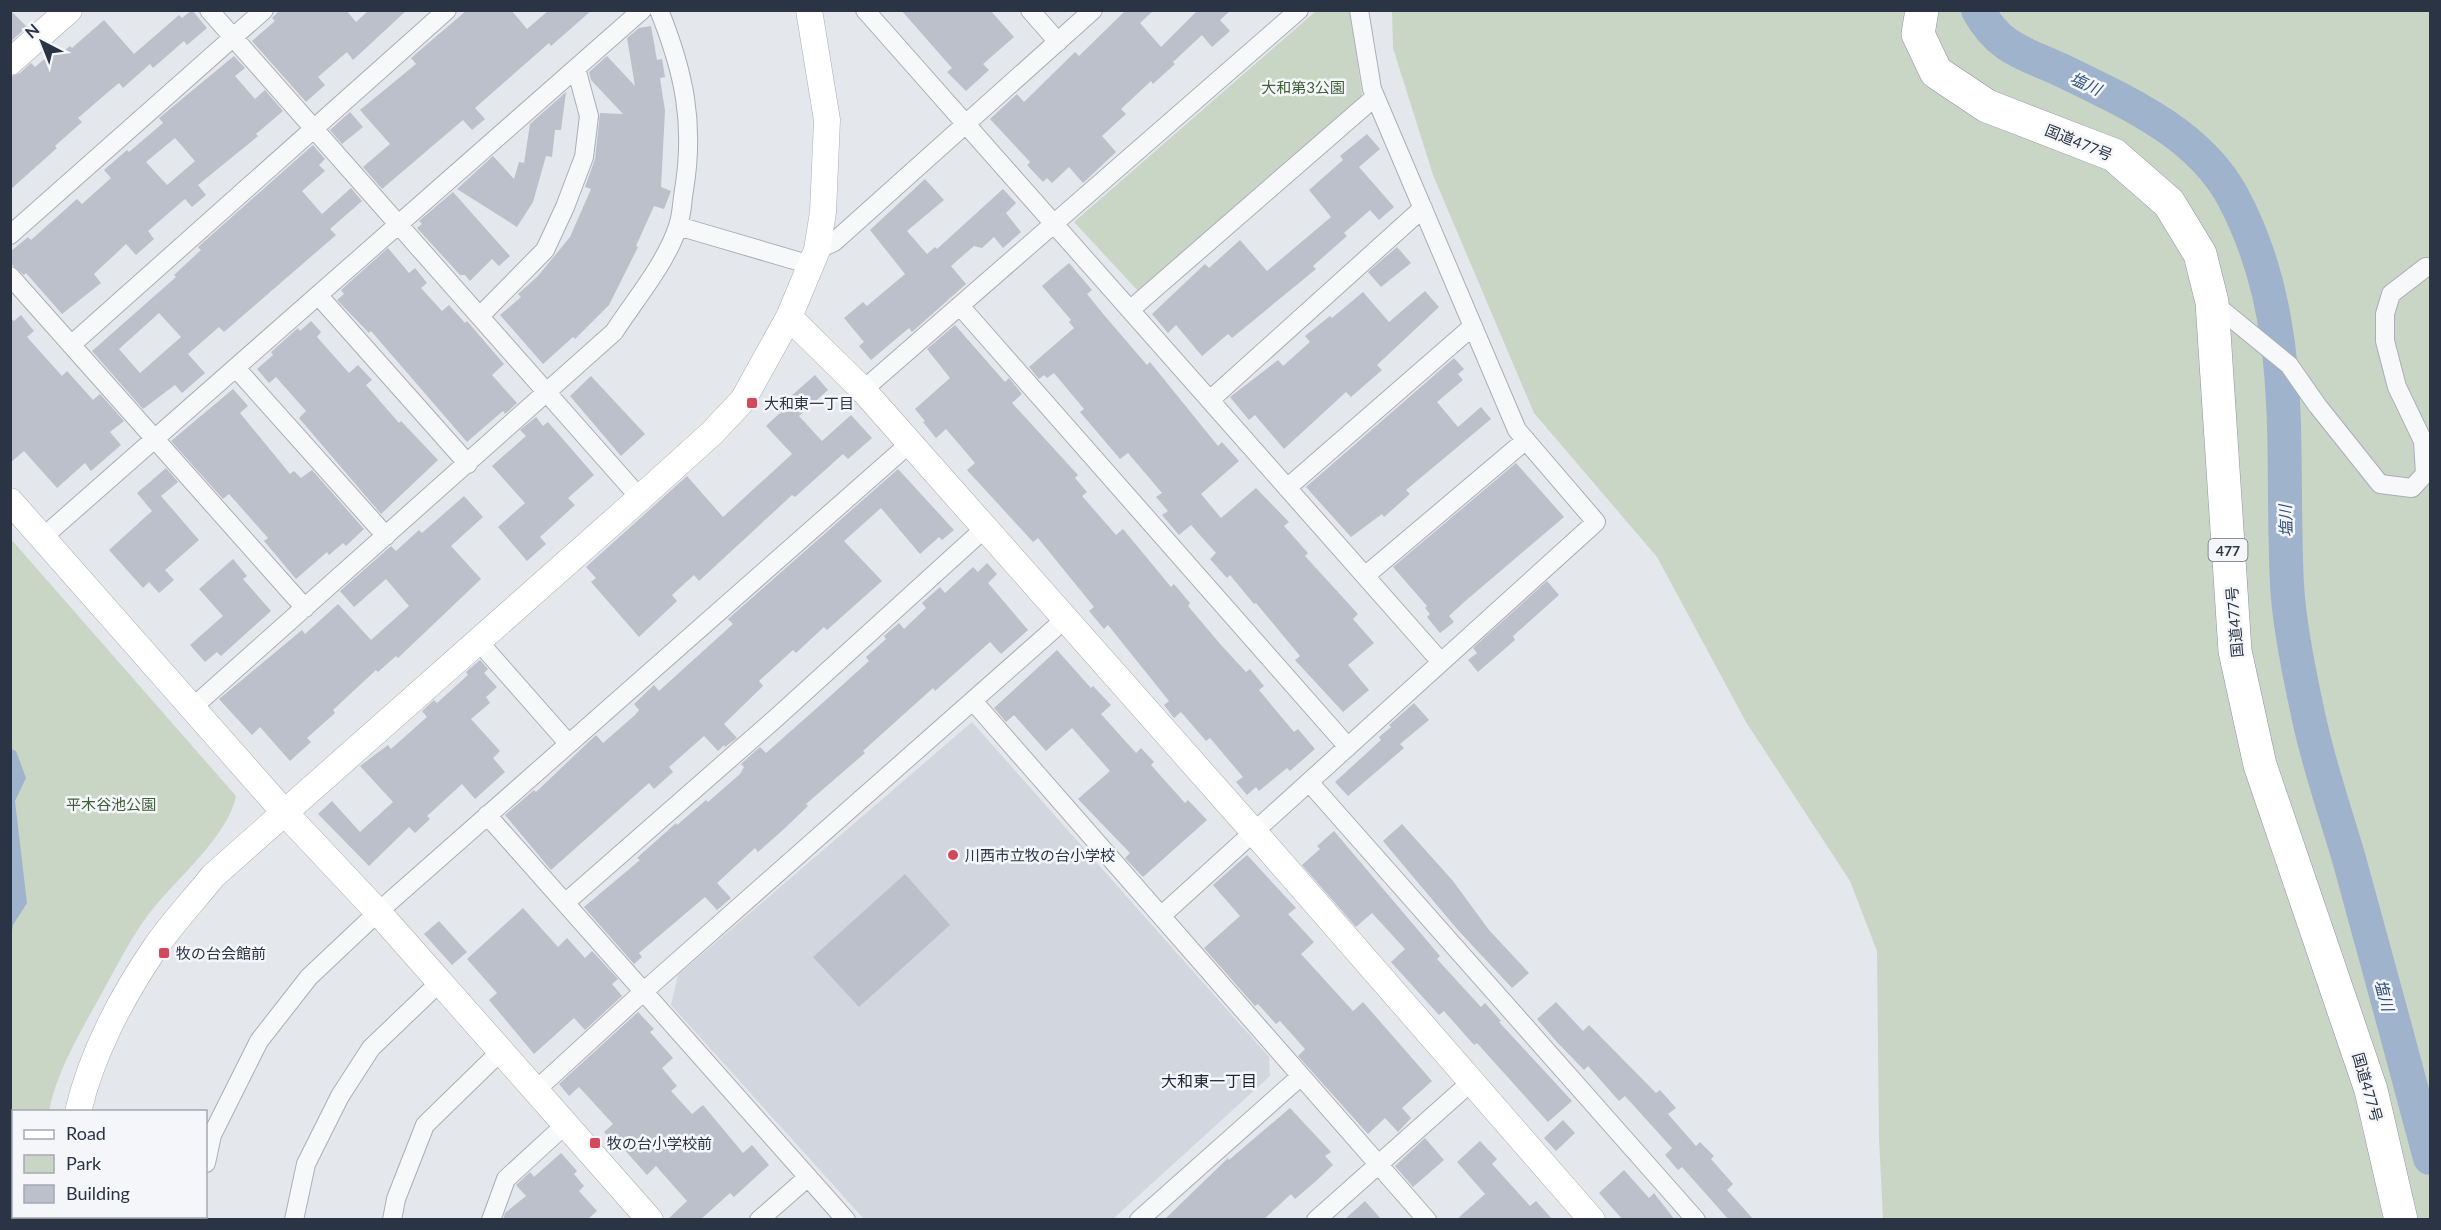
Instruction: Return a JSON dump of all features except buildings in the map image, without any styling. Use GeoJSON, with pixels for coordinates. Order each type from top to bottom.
{"type":"FeatureCollection","features":[{"type":"Feature","properties":{"kind":"highway","name":"国道477号"},"geometry":{"type":"LineString","coordinates":[[1922,10],[1918,34],[1936,72],[1987,106],[2114,154],[2169,203],[2200,254],[2212,302],[2235,651],[2260,765],[2371,1090],[2401,1220]]}},
{"type":"Feature","properties":{"kind":"street"},"geometry":{"type":"LineString","coordinates":[[10,62],[69,10]]}},
{"type":"Feature","properties":{"kind":"street"},"geometry":{"type":"LineString","coordinates":[[209,10],[640,498]]}},
{"type":"Feature","properties":{"kind":"street"},"geometry":{"type":"LineString","coordinates":[[10,235],[264,10]]}},
{"type":"Feature","properties":{"kind":"street"},"geometry":{"type":"LineString","coordinates":[[71,345],[447,10]]}},
{"type":"Feature","properties":{"kind":"street"},"geometry":{"type":"LineString","coordinates":[[42,538],[642,10]]}},
{"type":"Feature","properties":{"kind":"street"},"geometry":{"type":"LineString","coordinates":[[193,707],[614,332],[659,263],[678,226],[690,127],[683,78],[658,10]]}},
{"type":"Feature","properties":{"kind":"street"},"geometry":{"type":"LineString","coordinates":[[79,1110],[107,1033],[155,947],[213,876],[640,498],[712,433],[743,400],[789,317],[814,258],[823,212],[827,120],[809,10]]}},
{"type":"Feature","properties":{"kind":"street"},"geometry":{"type":"LineString","coordinates":[[865,10],[1441,662]]}},
{"type":"Feature","properties":{"kind":"street"},"geometry":{"type":"LineString","coordinates":[[1030,10],[1058,42]]}},
{"type":"Feature","properties":{"kind":"street"},"geometry":{"type":"LineString","coordinates":[[814,258],[1093,10]]}},
{"type":"Feature","properties":{"kind":"street"},"geometry":{"type":"LineString","coordinates":[[863,390],[1299,10]]}},
{"type":"Feature","properties":{"kind":"street"},"geometry":{"type":"LineString","coordinates":[[1161,916],[1596,522],[1517,430],[1375,97],[1359,10]]}},
{"type":"Feature","properties":{"kind":"street"},"geometry":{"type":"LineString","coordinates":[[480,316],[545,250],[565,207],[584,157],[589,116],[576,68]]}},
{"type":"Feature","properties":{"kind":"street"},"geometry":{"type":"LineString","coordinates":[[1130,310],[1375,97]]}},
{"type":"Feature","properties":{"kind":"street"},"geometry":{"type":"LineString","coordinates":[[1210,400],[1423,208]]}},
{"type":"Feature","properties":{"kind":"street"},"geometry":{"type":"LineString","coordinates":[[678,226],[814,258]]}},
{"type":"Feature","properties":{"kind":"street"},"geometry":{"type":"LineString","coordinates":[[2212,302],[2289,365],[2317,405],[2380,484],[2412,488],[2425,474],[2422,441],[2397,387],[2385,341],[2385,314],[2391,294],[2426,267]]}},
{"type":"Feature","properties":{"kind":"street"},"geometry":{"type":"LineString","coordinates":[[10,276],[305,608]]}},
{"type":"Feature","properties":{"kind":"street"},"geometry":{"type":"LineString","coordinates":[[318,296],[468,464]]}},
{"type":"Feature","properties":{"kind":"street"},"geometry":{"type":"LineString","coordinates":[[960,306],[1348,747]]}},
{"type":"Feature","properties":{"kind":"street"},"geometry":{"type":"LineString","coordinates":[[789,317],[863,390],[1064,621],[1254,832],[1470,1083],[1592,1220]]}},
{"type":"Feature","properties":{"kind":"street"},"geometry":{"type":"LineString","coordinates":[[1287,488],[1473,326]]}},
{"type":"Feature","properties":{"kind":"street"},"geometry":{"type":"LineString","coordinates":[[236,368],[386,536]]}},
{"type":"Feature","properties":{"kind":"street"},"geometry":{"type":"LineString","coordinates":[[1365,576],[1526,440]]}},
{"type":"Feature","properties":{"kind":"street"},"geometry":{"type":"LineString","coordinates":[[207,1158],[212,1135],[260,1041],[309,977],[378,912],[568,743],[909,444]]}},
{"type":"Feature","properties":{"kind":"street"},"geometry":{"type":"LineString","coordinates":[[10,501],[285,813],[378,912],[650,1220]]}},
{"type":"Feature","properties":{"kind":"street"},"geometry":{"type":"LineString","coordinates":[[566,903],[776,718],[984,529]]}},
{"type":"Feature","properties":{"kind":"street"},"geometry":{"type":"LineString","coordinates":[[536,1090],[1064,621]]}},
{"type":"Feature","properties":{"kind":"street"},"geometry":{"type":"LineString","coordinates":[[478,642],[568,743]]}},
{"type":"Feature","properties":{"kind":"street"},"geometry":{"type":"LineString","coordinates":[[973,701],[1427,1220]]}},
{"type":"Feature","properties":{"kind":"street"},"geometry":{"type":"LineString","coordinates":[[1309,782],[1696,1220]]}},
{"type":"Feature","properties":{"kind":"street"},"geometry":{"type":"LineString","coordinates":[[487,815],[846,1220]]}},
{"type":"Feature","properties":{"kind":"street"},"geometry":{"type":"LineString","coordinates":[[294,1220],[306,1164],[340,1096],[371,1048],[440,982]]}},
{"type":"Feature","properties":{"kind":"street"},"geometry":{"type":"LineString","coordinates":[[392,1220],[396,1199],[425,1125],[501,1051]]}},
{"type":"Feature","properties":{"kind":"street"},"geometry":{"type":"LineString","coordinates":[[1139,1220],[1301,1076]]}},
{"type":"Feature","properties":{"kind":"street"},"geometry":{"type":"LineString","coordinates":[[1316,1220],[1470,1083]]}},
{"type":"Feature","properties":{"kind":"street"},"geometry":{"type":"LineString","coordinates":[[491,1220],[506,1179],[566,1124]]}},
{"type":"Feature","properties":{"kind":"street"},"geometry":{"type":"LineString","coordinates":[[759,1220],[808,1177]]}},
{"type":"Feature","properties":{"kind":"shaded area","name":"川西市立牧の台小学校"},"geometry":{"type":"Polygon","coordinates":[[[972,722],[1269,1057],[1270,1076],[1113,1219],[864,1219],[671,1005],[678,975],[972,722]]]}},
{"type":"Feature","properties":{"kind":"green space","name":"大和第3公園"},"geometry":{"type":"Polygon","coordinates":[[[1316,11],[1350,11],[1363,101],[1140,293],[1074,222],[1316,11]]]}},
{"type":"Feature","properties":{"kind":"green space"},"geometry":{"type":"Polygon","coordinates":[[[1392,11],[2430,11],[2430,1219],[1883,1219],[1879,1139],[1877,951],[1850,881],[1746,722],[1657,557],[1534,413],[1433,175],[1393,48],[1392,11]]]}},
{"type":"Feature","properties":{"kind":"green space","name":"平木谷池公園"},"geometry":{"type":"Polygon","coordinates":[[[10,538],[236,796],[224,825],[214,840],[156,905],[127,947],[72,1049],[58,1080],[49,1110],[12,1110],[12,1192],[10,1191],[10,538]]]}},
{"type":"Feature","properties":{"kind":"water"},"geometry":{"type":"Polygon","coordinates":[[[11,749],[16,751],[26,778],[15,801],[27,903],[13,925],[11,937],[11,749]]]}},
{"type":"Feature","properties":{"kind":"waterway","name":"塩川"},"geometry":{"type":"LineString","coordinates":[[1978,10],[1986,23],[2004,42],[2024,54],[2110,94],[2180,136],[2218,174],[2233,197],[2254,244],[2268,291],[2277,338],[2284,435],[2287,584],[2298,666],[2317,751],[2349,859],[2430,1158]]}},
{"type":"Feature","properties":{"kind":"place","name":"大和東一丁目"},"geometry":{"type":"Point","coordinates":[752,403]}},
{"type":"Feature","properties":{"kind":"place","name":"川西市立牧の台小学校"},"geometry":{"type":"Point","coordinates":[953,855]}},
{"type":"Feature","properties":{"kind":"place","name":"牧の台会館前"},"geometry":{"type":"Point","coordinates":[164,953]}},
{"type":"Feature","properties":{"kind":"place","name":"牧の台小学校前"},"geometry":{"type":"Point","coordinates":[595,1143]}},
{"type":"Feature","properties":{"kind":"district","name":"大和東一丁目"},"geometry":{"type":"Point","coordinates":[1209,1080]}}]}
